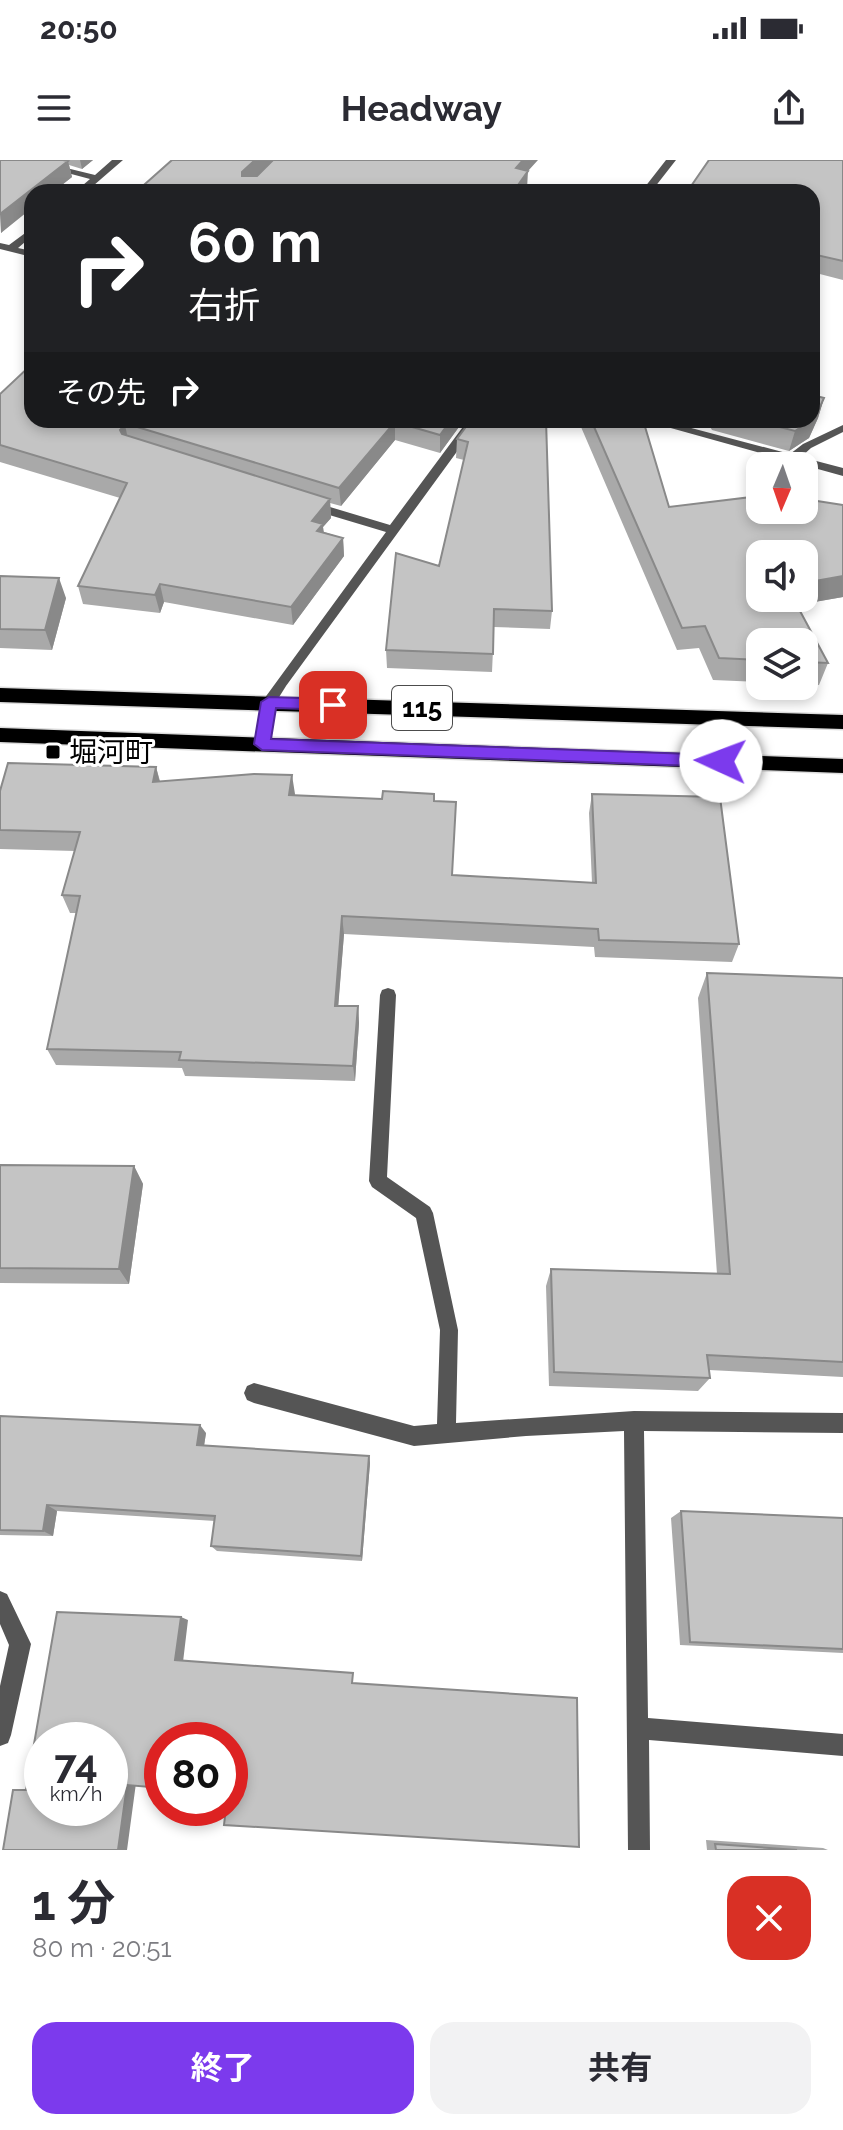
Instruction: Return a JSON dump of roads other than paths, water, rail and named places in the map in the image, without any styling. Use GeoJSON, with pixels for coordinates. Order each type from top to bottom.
{"type":"FeatureCollection","features":[{"type":"Feature","properties":{"kind":"highway","name":"115"},"geometry":{"type":"LineString","coordinates":[[0,695],[843,722]]}},
{"type":"Feature","properties":{"kind":"highway","name":"115"},"geometry":{"type":"LineString","coordinates":[[0,735],[843,766]]}},
{"type":"Feature","properties":{"kind":"street"},"geometry":{"type":"LineString","coordinates":[[89,184],[118,160]]}},
{"type":"Feature","properties":{"kind":"street"},"geometry":{"type":"LineString","coordinates":[[652,184],[671,160]]}},
{"type":"Feature","properties":{"kind":"street"},"geometry":{"type":"LineString","coordinates":[[43,165],[96,178]]}},
{"type":"Feature","properties":{"kind":"street"},"geometry":{"type":"LineString","coordinates":[[6,247],[24,236]]}},
{"type":"Feature","properties":{"kind":"street"},"geometry":{"type":"LineString","coordinates":[[262,744],[269,702],[468,428]]}},
{"type":"Feature","properties":{"kind":"street"},"geometry":{"type":"LineString","coordinates":[[678,428],[766,452]]}},
{"type":"Feature","properties":{"kind":"street"},"geometry":{"type":"LineString","coordinates":[[800,452],[843,428]]}},
{"type":"Feature","properties":{"kind":"street"},"geometry":{"type":"LineString","coordinates":[[818,466],[843,472]]}},
{"type":"Feature","properties":{"kind":"street"},"geometry":{"type":"LineString","coordinates":[[292,499],[393,530]]}},
{"type":"Feature","properties":{"kind":"street"},"geometry":{"type":"LineString","coordinates":[[388,995],[378,1181],[424,1213],[449,1330],[446,1432]]}},
{"type":"Feature","properties":{"kind":"street"},"geometry":{"type":"LineString","coordinates":[[254,1393],[414,1436],[634,1421],[843,1423]]}},
{"type":"Feature","properties":{"kind":"street"},"geometry":{"type":"LineString","coordinates":[[634,1421],[639,1850]]}},
{"type":"Feature","properties":{"kind":"street"},"geometry":{"type":"LineString","coordinates":[[0,1601],[20,1644],[0,1735]]}},
{"type":"Feature","properties":{"kind":"street"},"geometry":{"type":"LineString","coordinates":[[638,1728],[843,1745]]}},
{"type":"Feature","properties":{"kind":"place","name":"堀河町"},"geometry":{"type":"Point","coordinates":[53,752]}}]}
